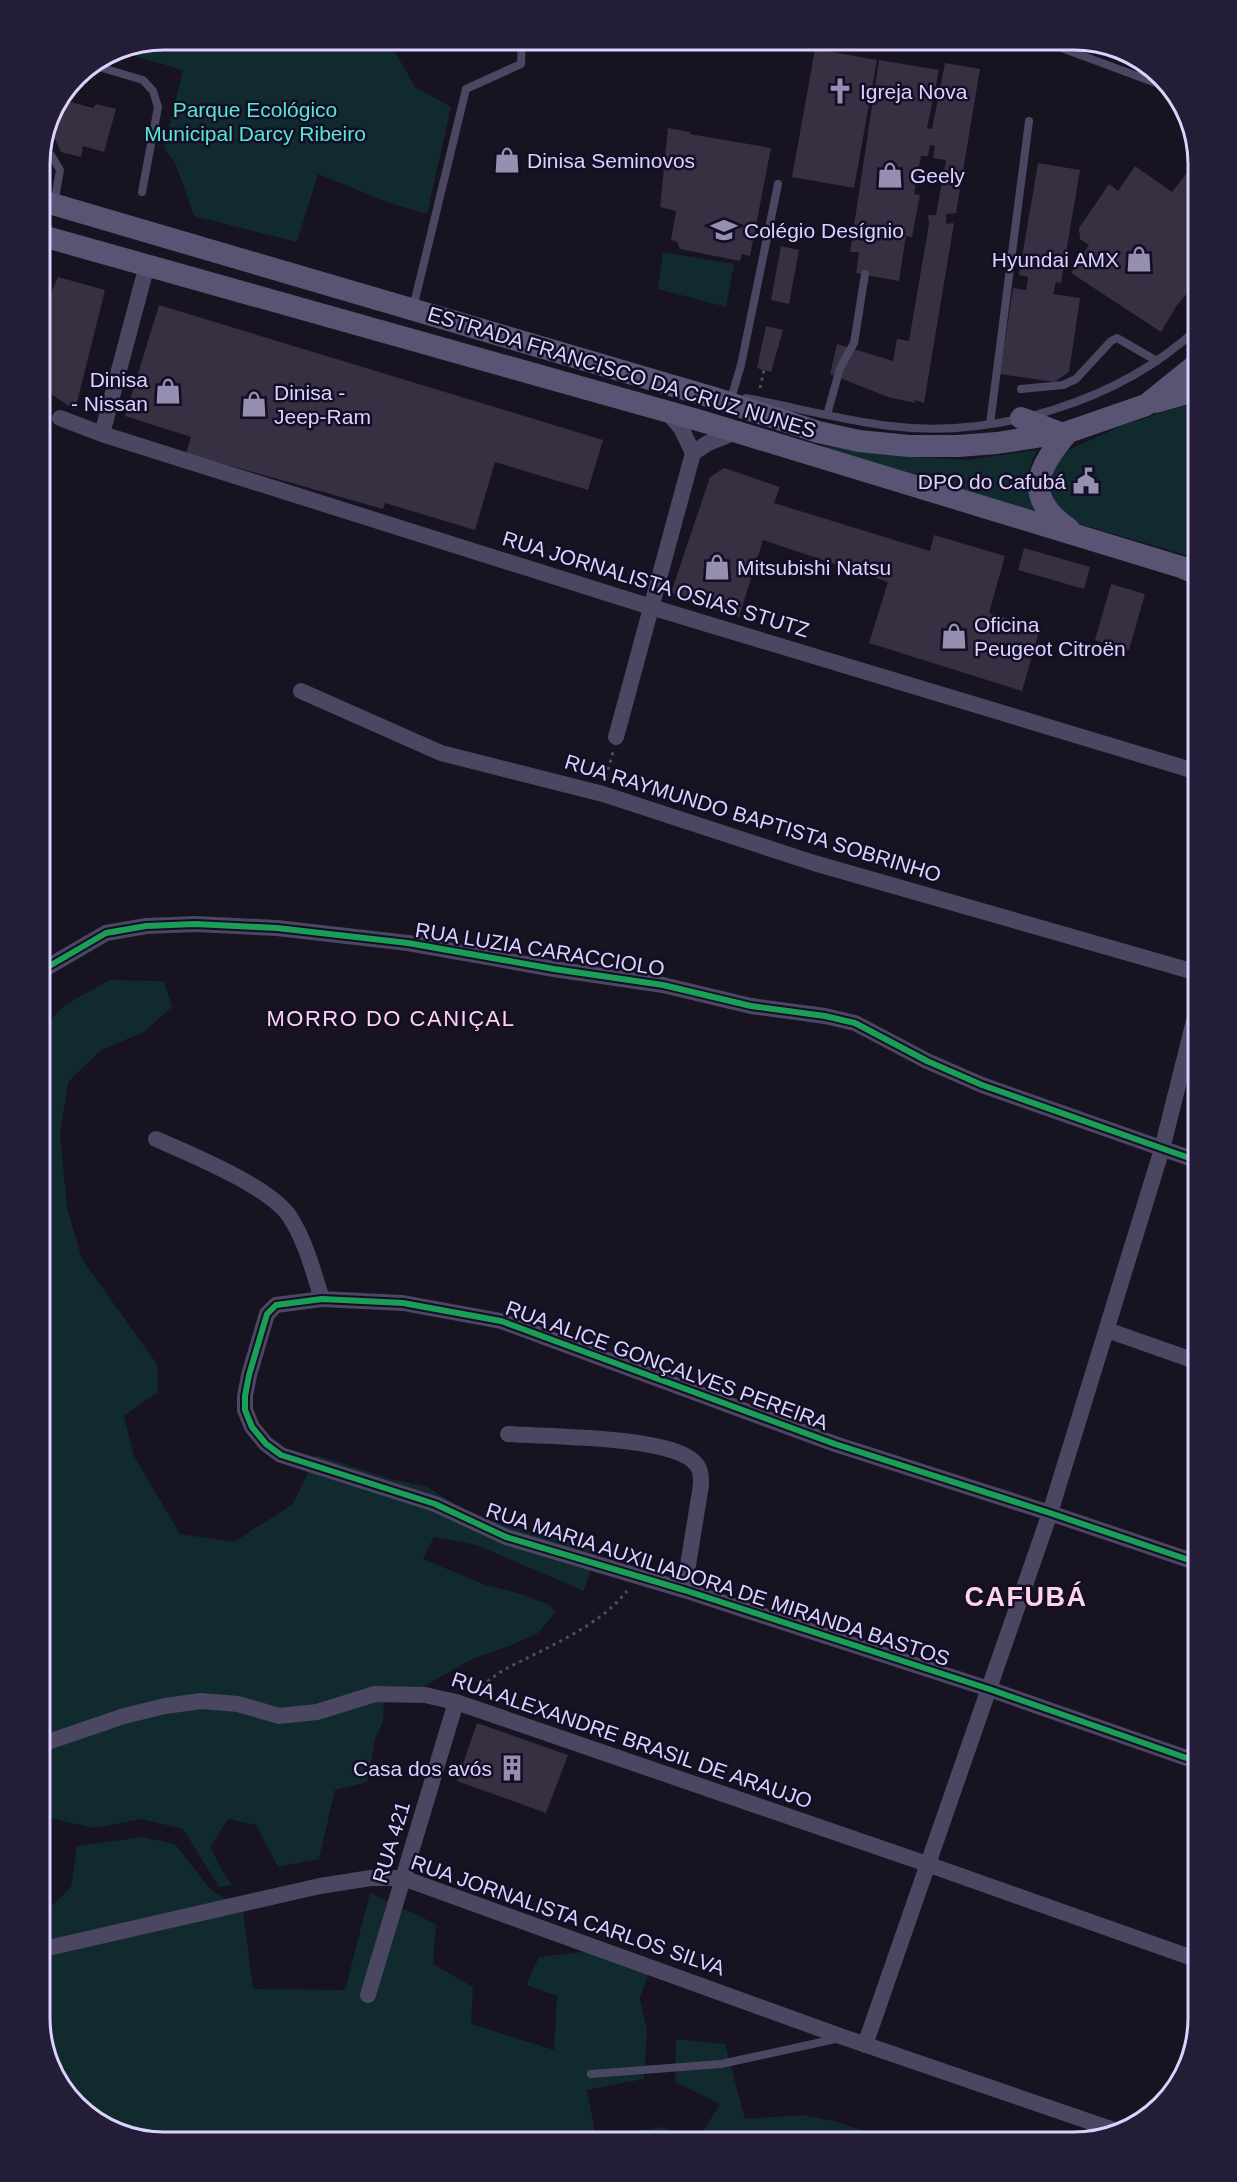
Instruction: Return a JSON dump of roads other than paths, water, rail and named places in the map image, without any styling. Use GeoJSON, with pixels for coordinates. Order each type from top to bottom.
{"type":"FeatureCollection","features":[{"type":"Feature","properties":{"kind":"main road","name":"ESTRADA FRANCISCO DA CRUZ NUNES"},"geometry":{"type":"LineString","coordinates":[[50,203],[721,396],[818,432],[869,442],[909,446],[958,446],[1065,433],[1146,405],[1188,371]]}},
{"type":"Feature","properties":{"kind":"main road","name":"ESTRADA FRANCISCO DA CRUZ NUNES"},"geometry":{"type":"LineString","coordinates":[[50,238],[736,432],[1188,569]]}},
{"type":"Feature","properties":{"kind":"main road"},"geometry":{"type":"LineString","coordinates":[[1146,405],[1188,393]]}},
{"type":"Feature","properties":{"kind":"main road"},"geometry":{"type":"LineString","coordinates":[[1021,418],[1065,433],[1048,455],[1040,471],[1038,484],[1042,500],[1049,513],[1077,536]]}},
{"type":"Feature","properties":{"kind":"street"},"geometry":{"type":"LineString","coordinates":[[102,434],[147,265]]}},
{"type":"Feature","properties":{"kind":"street"},"geometry":{"type":"LineString","coordinates":[[616,737],[693,453],[681,428],[666,412]]}},
{"type":"Feature","properties":{"kind":"street","name":"RUA JORNALISTA OSIAS STUTZ"},"geometry":{"type":"LineString","coordinates":[[60,418],[102,434],[651,608],[1188,769]]}},
{"type":"Feature","properties":{"kind":"street"},"geometry":{"type":"LineString","coordinates":[[693,453],[708,443],[736,432]]}},
{"type":"Feature","properties":{"kind":"street","name":"RUA RAYMUNDO BAPTISTA SOBRINHO"},"geometry":{"type":"LineString","coordinates":[[301,691],[441,753],[603,794],[814,863],[1188,970]]}},
{"type":"Feature","properties":{"kind":"street","name":"RUA LUZIA CARACCIOLO"},"geometry":{"type":"LineString","coordinates":[[50,966],[106,933],[146,926],[195,924],[277,928],[408,943],[554,969],[663,985],[751,1006],[825,1016],[855,1023],[927,1061],[982,1085],[1188,1158]]}},
{"type":"Feature","properties":{"kind":"street"},"geometry":{"type":"LineString","coordinates":[[865,2045],[1050,1513],[1162,1149],[1188,1045]]}},
{"type":"Feature","properties":{"kind":"street"},"geometry":{"type":"LineString","coordinates":[[156,1139],[223,1169],[272,1198],[289,1215],[304,1242],[322,1299]]}},
{"type":"Feature","properties":{"kind":"street","name":"RUA ALICE GONÇALVES PEREIRA"},"geometry":{"type":"LineString","coordinates":[[256,1347],[267,1314],[276,1305],[322,1299],[403,1303],[501,1321],[835,1444],[1188,1560]]}},
{"type":"Feature","properties":{"kind":"street"},"geometry":{"type":"LineString","coordinates":[[1107,1330],[1188,1358]]}},
{"type":"Feature","properties":{"kind":"street","name":"RUA MARIA AUXILIADORA DE MIRANDA BASTOS"},"geometry":{"type":"LineString","coordinates":[[256,1347],[245,1396],[245,1410],[252,1427],[266,1444],[281,1455],[435,1504],[506,1537],[684,1590],[989,1689],[1188,1759]]}},
{"type":"Feature","properties":{"kind":"street"},"geometry":{"type":"LineString","coordinates":[[508,1434],[609,1440],[663,1446],[692,1460],[699,1467],[701,1485],[684,1590]]}},
{"type":"Feature","properties":{"kind":"street","name":"RUA ALEXANDRE BRASIL DE ARAUJO"},"geometry":{"type":"LineString","coordinates":[[50,1741],[124,1716],[165,1706],[201,1701],[237,1704],[279,1716],[317,1712],[375,1694],[425,1695],[456,1702],[1188,1956]]}},
{"type":"Feature","properties":{"kind":"street","name":"RUA 421"},"geometry":{"type":"LineString","coordinates":[[368,1995],[456,1702]]}},
{"type":"Feature","properties":{"kind":"street","name":"RUA JORNALISTA CARLOS SILVA"},"geometry":{"type":"LineString","coordinates":[[50,1948],[342,1882],[370,1878],[404,1878],[865,2045],[1107,2127]]}},
{"type":"Feature","properties":{"kind":"lane"},"geometry":{"type":"LineString","coordinates":[[413,308],[466,89],[521,64],[522,50]]}},
{"type":"Feature","properties":{"kind":"lane"},"geometry":{"type":"LineString","coordinates":[[1066,50],[1153,82]]}},
{"type":"Feature","properties":{"kind":"lane"},"geometry":{"type":"LineString","coordinates":[[103,67],[143,80],[153,91],[158,107],[142,192]]}},
{"type":"Feature","properties":{"kind":"lane"},"geometry":{"type":"LineString","coordinates":[[990,424],[1029,121]]}},
{"type":"Feature","properties":{"kind":"lane"},"geometry":{"type":"LineString","coordinates":[[50,155],[60,170],[50,195]]}},
{"type":"Feature","properties":{"kind":"lane"},"geometry":{"type":"LineString","coordinates":[[778,184],[741,365],[721,396],[757,400],[892,426],[957,428],[990,424],[1021,418],[1081,399],[1123,381],[1157,361],[1188,336]]}},
{"type":"Feature","properties":{"kind":"lane"},"geometry":{"type":"LineString","coordinates":[[827,415],[840,368],[854,343],[865,274]]}},
{"type":"Feature","properties":{"kind":"lane"},"geometry":{"type":"LineString","coordinates":[[1021,389],[1063,385],[1076,379],[1085,372],[1111,341],[1117,338],[1157,361]]}},
{"type":"Feature","properties":{"kind":"lane"},"geometry":{"type":"LineString","coordinates":[[591,2074],[721,2064],[843,2037]]}},
{"type":"Feature","properties":{"kind":"place","name":"Igreja Nova"},"geometry":{"type":"Point","coordinates":[840,91]}},
{"type":"Feature","properties":{"kind":"place","name":"Dinisa Seminovos"},"geometry":{"type":"Point","coordinates":[507,160]}},
{"type":"Feature","properties":{"kind":"place","name":"Geely"},"geometry":{"type":"Point","coordinates":[890,175]}},
{"type":"Feature","properties":{"kind":"place","name":"Colégio Desígnio"},"geometry":{"type":"Point","coordinates":[724,230]}},
{"type":"Feature","properties":{"kind":"place","name":"Hyundai AMX"},"geometry":{"type":"Point","coordinates":[1139,259]}},
{"type":"Feature","properties":{"kind":"place","name":"Dinisa - Nissan"},"geometry":{"type":"Point","coordinates":[168,391]}},
{"type":"Feature","properties":{"kind":"place","name":"Dinisa - Jeep-Ram"},"geometry":{"type":"Point","coordinates":[254,404]}},
{"type":"Feature","properties":{"kind":"place","name":"DPO do Cafubá"},"geometry":{"type":"Point","coordinates":[1086,481]}},
{"type":"Feature","properties":{"kind":"place","name":"Mitsubishi Natsu"},"geometry":{"type":"Point","coordinates":[717,567]}},
{"type":"Feature","properties":{"kind":"place","name":"Oficina Peugeot Citroën"},"geometry":{"type":"Point","coordinates":[954,636]}},
{"type":"Feature","properties":{"kind":"place","name":"Casa dos avós"},"geometry":{"type":"Point","coordinates":[512,1768]}},
{"type":"Feature","properties":{"kind":"district","name":"MORRO DO CANIÇAL"},"geometry":{"type":"Point","coordinates":[391,1018]}},
{"type":"Feature","properties":{"kind":"district","name":"CAFUBÁ"},"geometry":{"type":"Point","coordinates":[1026,1597]}},
{"type":"Feature","properties":{"kind":"park label","name":"Parque Ecológico Municipal Darcy Ribeiro"},"geometry":{"type":"Point","coordinates":[255,121]}}]}
